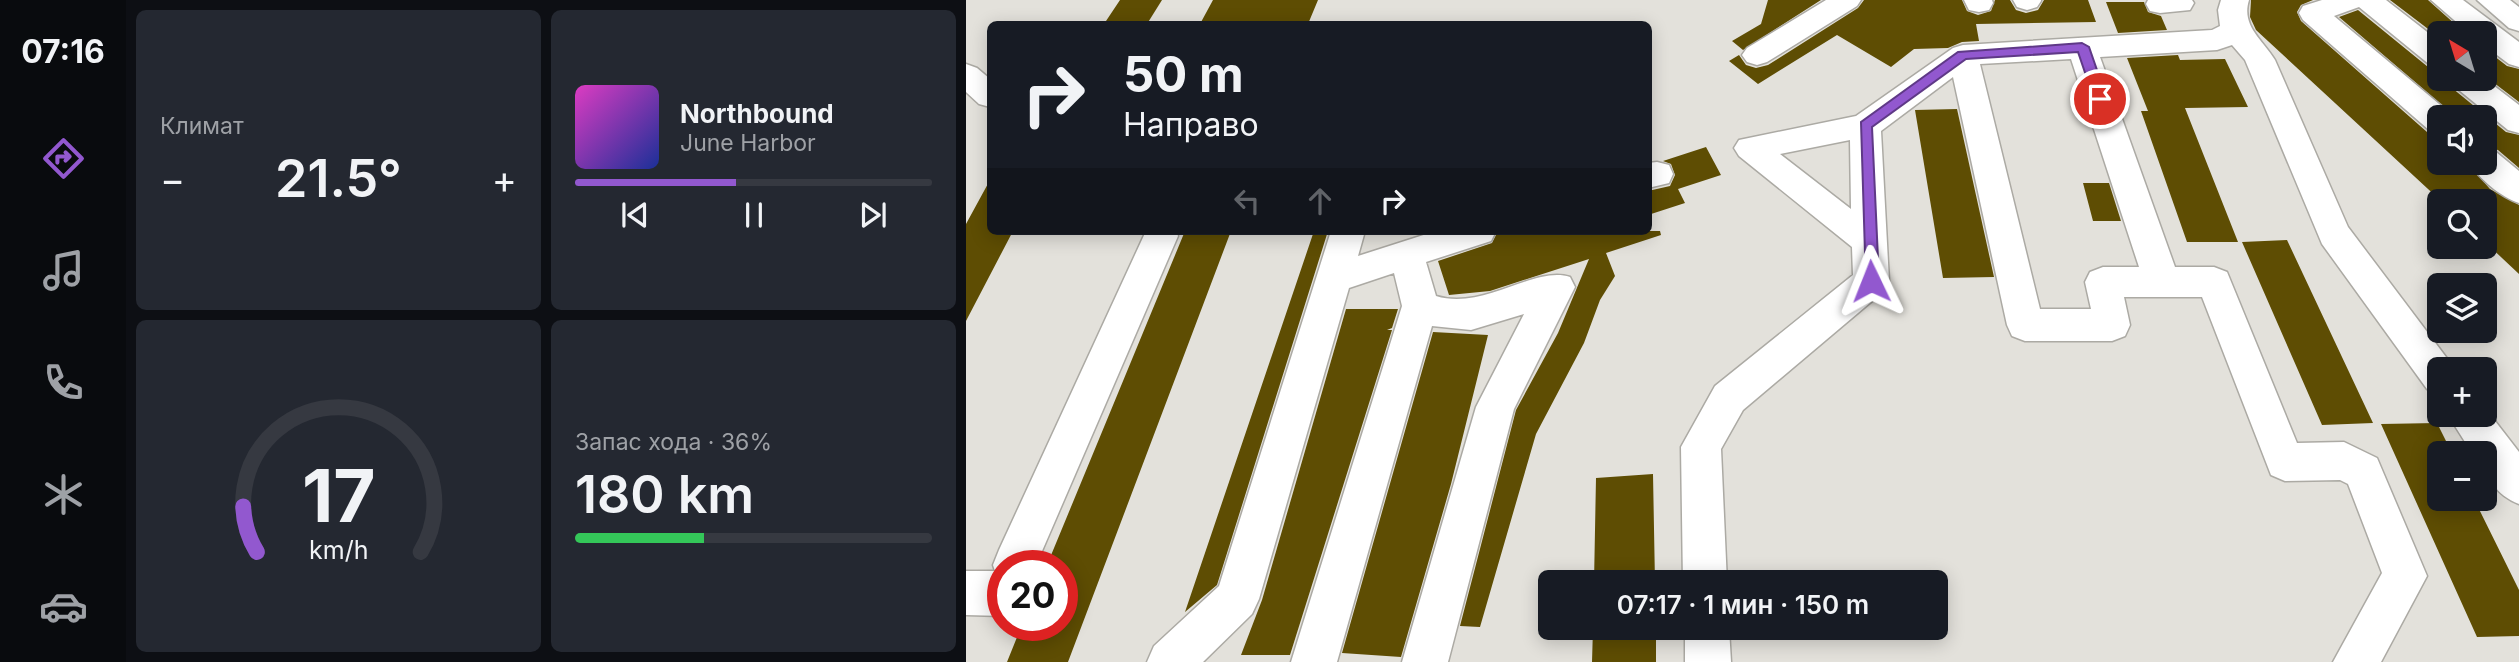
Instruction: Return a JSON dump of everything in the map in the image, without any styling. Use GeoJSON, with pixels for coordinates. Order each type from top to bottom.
{"type":"FeatureCollection","features":[{"type":"Feature","properties":{"kind":"lane"},"geometry":{"type":"LineString","coordinates":[[1757,55],[1847,0]]}},
{"type":"Feature","properties":{"kind":"lane"},"geometry":{"type":"LineString","coordinates":[[2351,0],[2313,13],[2427,110]]}},
{"type":"Feature","properties":{"kind":"lane"},"geometry":{"type":"LineString","coordinates":[[2368,0],[2427,48]]}},
{"type":"Feature","properties":{"kind":"lane"},"geometry":{"type":"LineString","coordinates":[[2445,0],[2519,57]]}},
{"type":"Feature","properties":{"kind":"lane"},"geometry":{"type":"LineString","coordinates":[[2491,0],[2519,21]]}},
{"type":"Feature","properties":{"kind":"lane"},"geometry":{"type":"LineString","coordinates":[[1870,242],[1750,148],[1865,125],[1963,55],[2082,47],[2185,44],[2217,40],[2235,16],[2260,60],[2334,234],[2427,359]]}},
{"type":"Feature","properties":{"kind":"lane"},"geometry":{"type":"LineString","coordinates":[[2082,47],[2162,282]]}},
{"type":"Feature","properties":{"kind":"lane"},"geometry":{"type":"LineString","coordinates":[[1963,55],[2025,325],[2112,325],[2103,282],[2214,282],[2285,462],[2344,461],[2362,471],[2406,576],[2356,662]]}},
{"type":"Feature","properties":{"kind":"lane"},"geometry":{"type":"LineString","coordinates":[[966,75],[987,93]]}},
{"type":"Feature","properties":{"kind":"lane"},"geometry":{"type":"LineString","coordinates":[[2480,91],[2519,122]]}},
{"type":"Feature","properties":{"kind":"lane"},"geometry":{"type":"LineString","coordinates":[[1705,570],[1701,447],[1729,398],[1871,281],[1865,125]]}},
{"type":"Feature","properties":{"kind":"lane"},"geometry":{"type":"LineString","coordinates":[[2497,171],[2519,190]]}},
{"type":"Feature","properties":{"kind":"lane"},"geometry":{"type":"LineString","coordinates":[[1171,662],[1237,599],[1347,235]]}},
{"type":"Feature","properties":{"kind":"lane"},"geometry":{"type":"LineString","coordinates":[[1334,278],[1467,235]]}},
{"type":"Feature","properties":{"kind":"lane"},"geometry":{"type":"LineString","coordinates":[[1021,550],[1161,236]]}},
{"type":"Feature","properties":{"kind":"lane"},"geometry":{"type":"LineString","coordinates":[[1314,662],[1420,306],[1408,254]]}},
{"type":"Feature","properties":{"kind":"lane"},"geometry":{"type":"LineString","coordinates":[[1425,662],[1495,407],[1557,287],[1464,317]]}},
{"type":"Feature","properties":{"kind":"lane"},"geometry":{"type":"LineString","coordinates":[[1420,306],[1435,314],[1504,323],[1503,351],[1512,371]]}},
{"type":"Feature","properties":{"kind":"lane"},"geometry":{"type":"LineString","coordinates":[[2476,427],[2519,485]]}},
{"type":"Feature","properties":{"kind":"lane"},"geometry":{"type":"LineString","coordinates":[[966,593],[987,594]]}},
{"type":"Feature","properties":{"kind":"lane"},"geometry":{"type":"LineString","coordinates":[[1707,640],[1708,662]]}},
{"type":"Feature","properties":{"kind":"building"},"geometry":{"type":"Polygon","coordinates":[[[1120,0],[1162,0],[1149,21],[1106,21],[1120,0]]]}},
{"type":"Feature","properties":{"kind":"building"},"geometry":{"type":"Polygon","coordinates":[[[1213,0],[1318,0],[1309,21],[1202,21],[1213,0]]]}},
{"type":"Feature","properties":{"kind":"building"},"geometry":{"type":"Polygon","coordinates":[[[1768,0],[1821,0],[1743,50],[1732,41],[1761,24],[1768,0]]]}},
{"type":"Feature","properties":{"kind":"building"},"geometry":{"type":"Polygon","coordinates":[[[1864,0],[1962,0],[1967,11],[1978,15],[1991,11],[1995,0],[2010,0],[2016,10],[2026,13],[2038,10],[2044,0],[2088,0],[2096,22],[1976,24],[1979,41],[1962,42],[1948,48],[1914,49],[1891,67],[1837,35],[1758,84],[1729,61],[1739,55],[1746,65],[1756,68],[1768,65],[1858,8],[1864,0]]]}},
{"type":"Feature","properties":{"kind":"building"},"geometry":{"type":"Polygon","coordinates":[[[2251,0],[2313,0],[2301,5],[2297,12],[2301,21],[2427,132],[2427,175],[2478,175],[2490,189],[2428,189],[2256,30],[2250,17],[2251,0]]]}},
{"type":"Feature","properties":{"kind":"building"},"geometry":{"type":"Polygon","coordinates":[[[2390,0],[2428,0],[2452,21],[2427,21],[2427,28],[2390,0]]]}},
{"type":"Feature","properties":{"kind":"building"},"geometry":{"type":"Polygon","coordinates":[[[2106,2],[2144,2],[2148,12],[2161,16],[2167,30],[2118,33],[2106,2]]]}},
{"type":"Feature","properties":{"kind":"building"},"geometry":{"type":"Polygon","coordinates":[[[2358,10],[2427,66],[2427,91],[2456,91],[2473,105],[2442,105],[2339,17],[2358,10]]]}},
{"type":"Feature","properties":{"kind":"building"},"geometry":{"type":"Polygon","coordinates":[[[2178,55],[2180,60],[2225,59],[2248,107],[2185,108],[2238,242],[2187,242],[2141,111],[2148,111],[2127,58],[2178,55]]]}},
{"type":"Feature","properties":{"kind":"building"},"geometry":{"type":"Polygon","coordinates":[[[2497,58],[2507,66],[2519,69],[2519,102],[2497,85],[2497,58]]]}},
{"type":"Feature","properties":{"kind":"building"},"geometry":{"type":"Polygon","coordinates":[[[1957,109],[1994,277],[1943,278],[1915,110],[1957,109]]]}},
{"type":"Feature","properties":{"kind":"building"},"geometry":{"type":"Polygon","coordinates":[[[2497,125],[2506,132],[2519,135],[2519,168],[2498,150],[2497,125]]]}},
{"type":"Feature","properties":{"kind":"building"},"geometry":{"type":"Polygon","coordinates":[[[1706,147],[1721,175],[1678,189],[1685,203],[1652,214],[1652,190],[1670,186],[1675,175],[1671,164],[1663,161],[1706,147]]]}},
{"type":"Feature","properties":{"kind":"building"},"geometry":{"type":"Polygon","coordinates":[[[2083,183],[2109,183],[2121,221],[2093,221],[2083,183]]]}},
{"type":"Feature","properties":{"kind":"building"},"geometry":{"type":"Polygon","coordinates":[[[987,186],[987,235],[1011,235],[966,321],[966,224],[987,186]]]}},
{"type":"Feature","properties":{"kind":"building"},"geometry":{"type":"Polygon","coordinates":[[[2497,193],[2519,205],[2519,274],[2497,253],[2497,193]]]}},
{"type":"Feature","properties":{"kind":"building"},"geometry":{"type":"Polygon","coordinates":[[[1652,231],[1660,231],[1661,235],[1606,253],[1615,276],[1600,300],[1584,343],[1536,434],[1480,627],[1460,626],[1516,410],[1558,333],[1589,259],[1490,291],[1449,295],[1438,261],[1492,243],[1496,235],[1652,235],[1652,231]]]}},
{"type":"Feature","properties":{"kind":"building"},"geometry":{"type":"Polygon","coordinates":[[[1183,235],[1229,235],[1078,636],[1078,550],[1053,550],[1183,235]]]}},
{"type":"Feature","properties":{"kind":"building"},"geometry":{"type":"Polygon","coordinates":[[[1313,235],[1327,235],[1217,585],[1185,612],[1313,235]]]}},
{"type":"Feature","properties":{"kind":"building"},"geometry":{"type":"Polygon","coordinates":[[[2287,240],[2373,423],[2322,425],[2242,242],[2287,240]]]}},
{"type":"Feature","properties":{"kind":"building"},"geometry":{"type":"Polygon","coordinates":[[[1346,309],[1398,309],[1392,328],[1387,330],[1392,330],[1290,655],[1241,655],[1262,600],[1346,309]]]}},
{"type":"Feature","properties":{"kind":"building"},"geometry":{"type":"Polygon","coordinates":[[[1433,332],[1488,335],[1451,484],[1401,657],[1342,653],[1433,332]]]}},
{"type":"Feature","properties":{"kind":"building"},"geometry":{"type":"Polygon","coordinates":[[[2427,423],[2427,427],[2439,427],[2446,441],[2427,441],[2427,511],[2480,511],[2519,590],[2519,636],[2477,637],[2381,424],[2427,423]]]}},
{"type":"Feature","properties":{"kind":"building"},"geometry":{"type":"Polygon","coordinates":[[[1653,474],[1655,570],[1594,570],[1596,478],[1653,474]]]}},
{"type":"Feature","properties":{"kind":"building"},"geometry":{"type":"Polygon","coordinates":[[[1593,640],[1656,640],[1656,662],[1592,662],[1593,640]]]}},
{"type":"Feature","properties":{"kind":"building"},"geometry":{"type":"Polygon","coordinates":[[[1016,641],[1076,641],[1068,662],[1007,662],[1016,641]]]}},
{"type":"Feature","properties":{"kind":"route"},"geometry":{"type":"LineString","coordinates":[[1871,281],[1865,125],[1963,55],[2082,47],[2100,99]]}}]}
